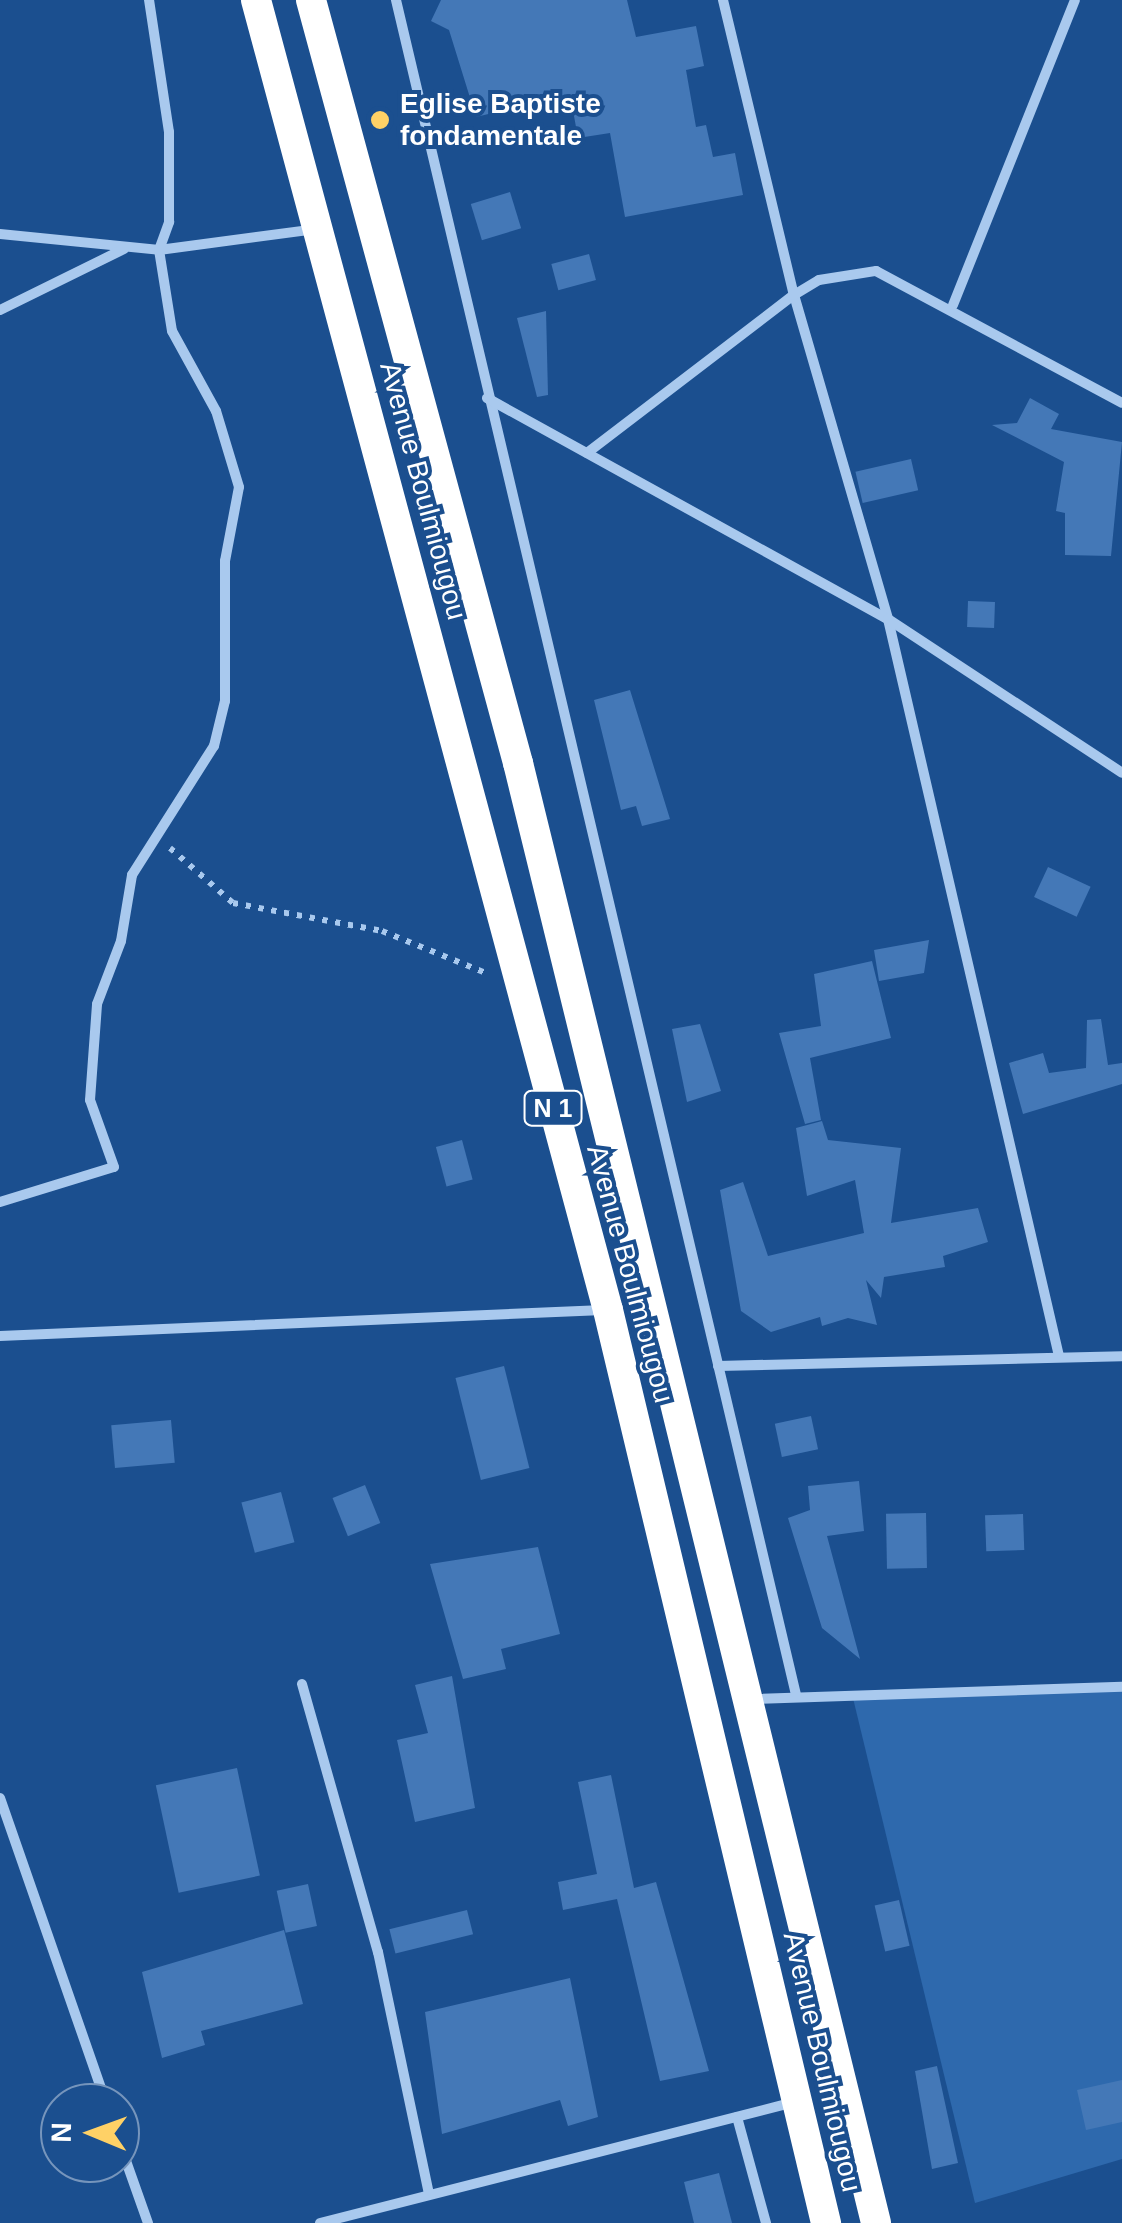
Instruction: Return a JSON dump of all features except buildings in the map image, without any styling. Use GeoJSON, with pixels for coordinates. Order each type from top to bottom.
{"type":"FeatureCollection","features":[{"type":"Feature","properties":{"kind":"highway","name":"Avenue Boulmiougou"},"geometry":{"type":"LineString","coordinates":[[256,0],[608,1310],[826,2223]]}},
{"type":"Feature","properties":{"kind":"highway","name":"Avenue Boulmiougou"},"geometry":{"type":"LineString","coordinates":[[311,0],[518,763],[752,1700],[876,2223]]}},
{"type":"Feature","properties":{"kind":"street"},"geometry":{"type":"LineString","coordinates":[[0,1202],[114,1167],[90,1100],[89,1052],[132,875],[152,833],[214,746],[224,701],[225,561],[240,488],[216,411],[177,351],[159,250],[170,222],[170,132],[149,0]]}},
{"type":"Feature","properties":{"kind":"street"},"geometry":{"type":"LineString","coordinates":[[396,0],[796,1695]]}},
{"type":"Feature","properties":{"kind":"street"},"geometry":{"type":"LineString","coordinates":[[723,0],[794,295],[888,618],[1058,1356]]}},
{"type":"Feature","properties":{"kind":"street"},"geometry":{"type":"LineString","coordinates":[[953,305],[1075,0]]}},
{"type":"Feature","properties":{"kind":"street"},"geometry":{"type":"LineString","coordinates":[[0,234],[159,250],[317,229]]}},
{"type":"Feature","properties":{"kind":"street"},"geometry":{"type":"LineString","coordinates":[[0,310],[128,248]]}},
{"type":"Feature","properties":{"kind":"street"},"geometry":{"type":"LineString","coordinates":[[587,453],[794,295],[819,280],[876,271],[953,305],[1122,402]]}},
{"type":"Feature","properties":{"kind":"street"},"geometry":{"type":"LineString","coordinates":[[487,398],[888,618],[1122,773]]}},
{"type":"Feature","properties":{"kind":"street"},"geometry":{"type":"LineString","coordinates":[[0,1336],[608,1310]]}},
{"type":"Feature","properties":{"kind":"street"},"geometry":{"type":"LineString","coordinates":[[718,1366],[1122,1356]]}},
{"type":"Feature","properties":{"kind":"street"},"geometry":{"type":"LineString","coordinates":[[302,1684],[378,1952],[429,2193]]}},
{"type":"Feature","properties":{"kind":"street"},"geometry":{"type":"LineString","coordinates":[[752,1700],[796,1695],[1122,1688]]}},
{"type":"Feature","properties":{"kind":"street"},"geometry":{"type":"LineString","coordinates":[[0,1798],[99,2083]]}},
{"type":"Feature","properties":{"kind":"street"},"geometry":{"type":"LineString","coordinates":[[320,2223],[798,2101]]}},
{"type":"Feature","properties":{"kind":"street"},"geometry":{"type":"LineString","coordinates":[[737,2116],[766,2223]]}},
{"type":"Feature","properties":{"kind":"street"},"geometry":{"type":"LineString","coordinates":[[134,2183],[148,2223]]}},
{"type":"Feature","properties":{"kind":"path"},"geometry":{"type":"LineString","coordinates":[[152,833],[233,903],[382,931],[520,986]]}},
{"type":"Feature","properties":{"kind":"shaded area"},"geometry":{"type":"Polygon","coordinates":[[[1122,1687],[1122,2159],[975,2203],[852,1694],[1122,1687]]]}},
{"type":"Feature","properties":{"kind":"place","name":"Eglise Baptiste fondamentale"},"geometry":{"type":"Point","coordinates":[380,120]}}]}
